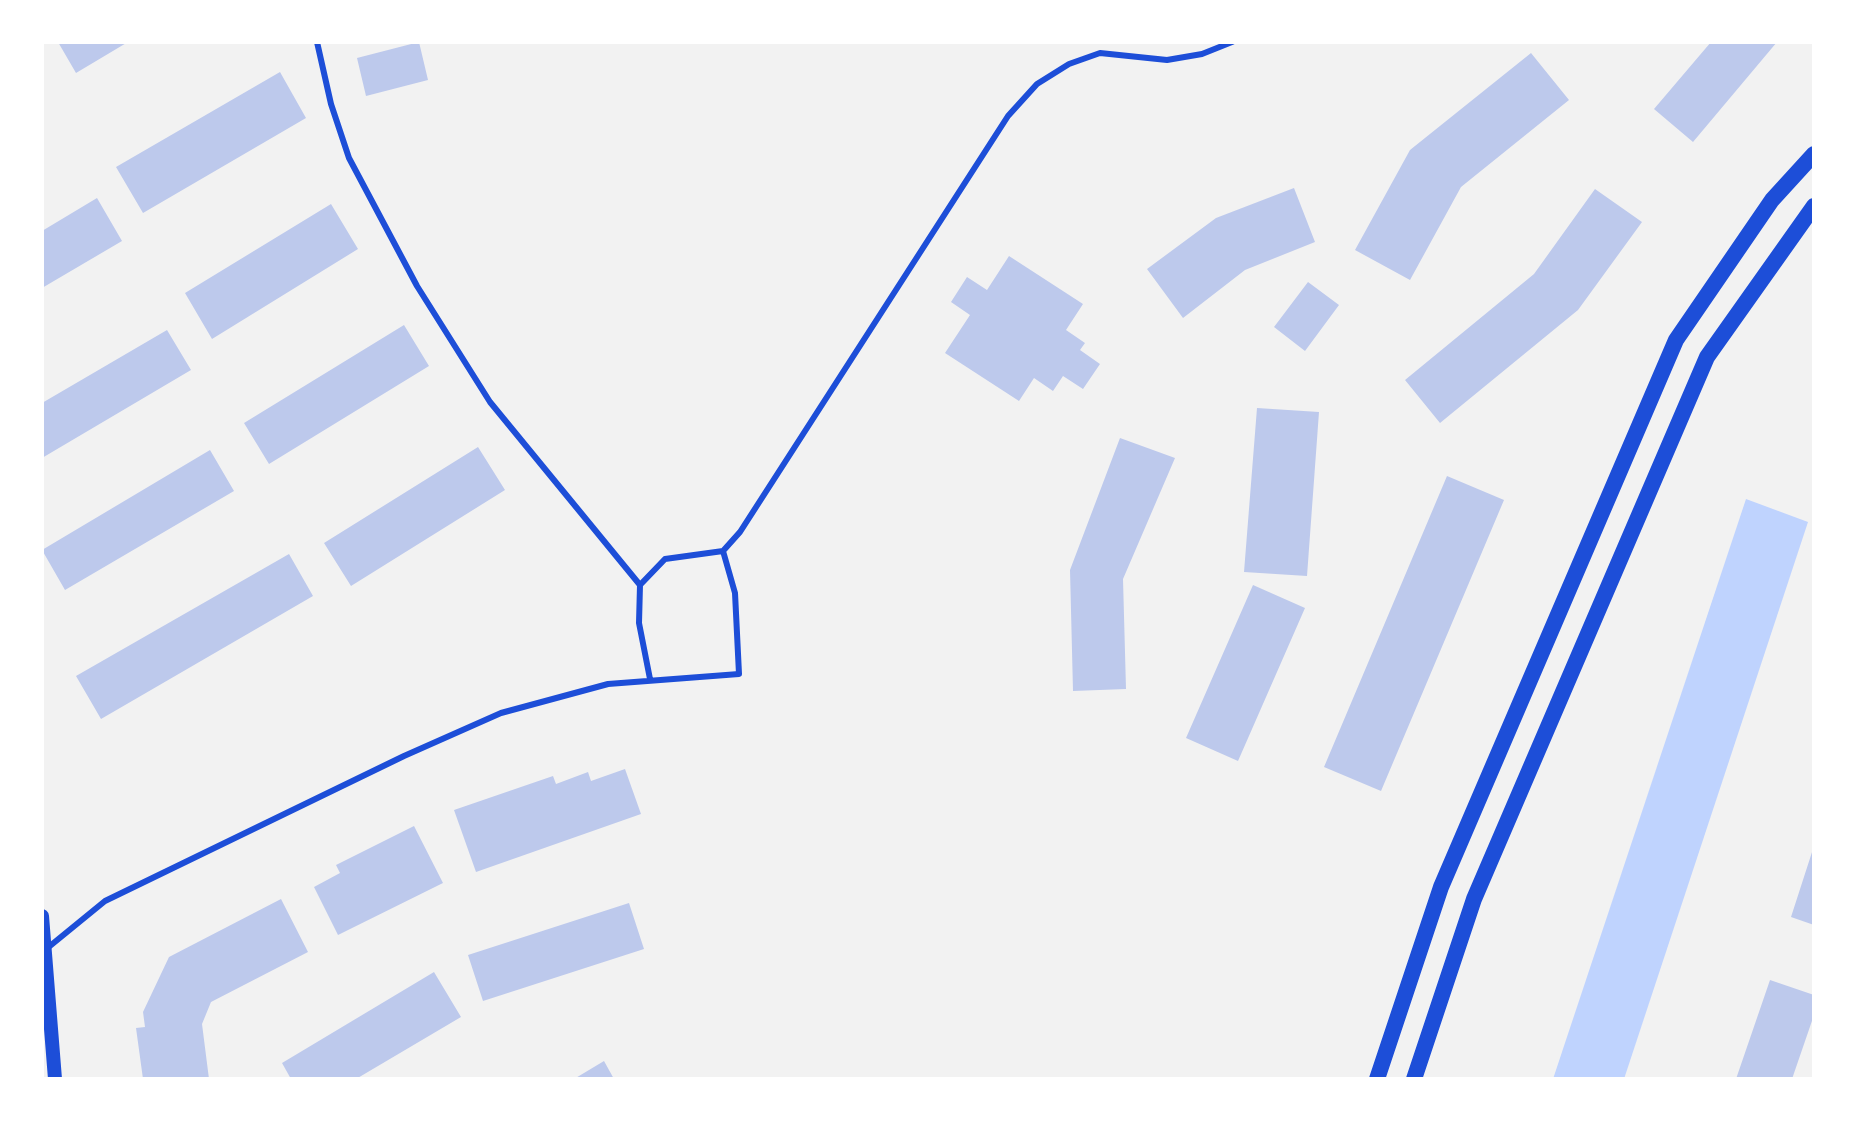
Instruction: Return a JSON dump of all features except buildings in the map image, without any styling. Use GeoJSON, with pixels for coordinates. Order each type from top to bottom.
{"type":"FeatureCollection","features":[{"type":"Feature","properties":{"kind":"main road"},"geometry":{"type":"LineString","coordinates":[[1377,1079],[1441,887],[1676,340],[1772,200],[1814,154]]}},
{"type":"Feature","properties":{"kind":"main road"},"geometry":{"type":"LineString","coordinates":[[1414,1079],[1474,899],[1707,357],[1814,206]]}},
{"type":"Feature","properties":{"kind":"street"},"geometry":{"type":"LineString","coordinates":[[42,916],[55,1079]]}},
{"type":"Feature","properties":{"kind":"lane"},"geometry":{"type":"LineString","coordinates":[[317,42],[331,104],[349,158],[417,286],[490,402],[640,585],[639,623],[650,679]]}},
{"type":"Feature","properties":{"kind":"lane"},"geometry":{"type":"LineString","coordinates":[[640,585],[665,559],[723,551],[740,532],[1008,116],[1037,84],[1069,64],[1100,53],[1167,60],[1202,54],[1232,42]]}},
{"type":"Feature","properties":{"kind":"lane"},"geometry":{"type":"LineString","coordinates":[[43,952],[105,901],[404,756],[501,713],[608,684],[739,674],[735,593],[723,551]]}},
{"type":"Feature","properties":{"kind":"water"},"geometry":{"type":"Polygon","coordinates":[[[1746,499],[1808,522],[1624,1079],[1553,1079],[1746,499]]]}}]}
